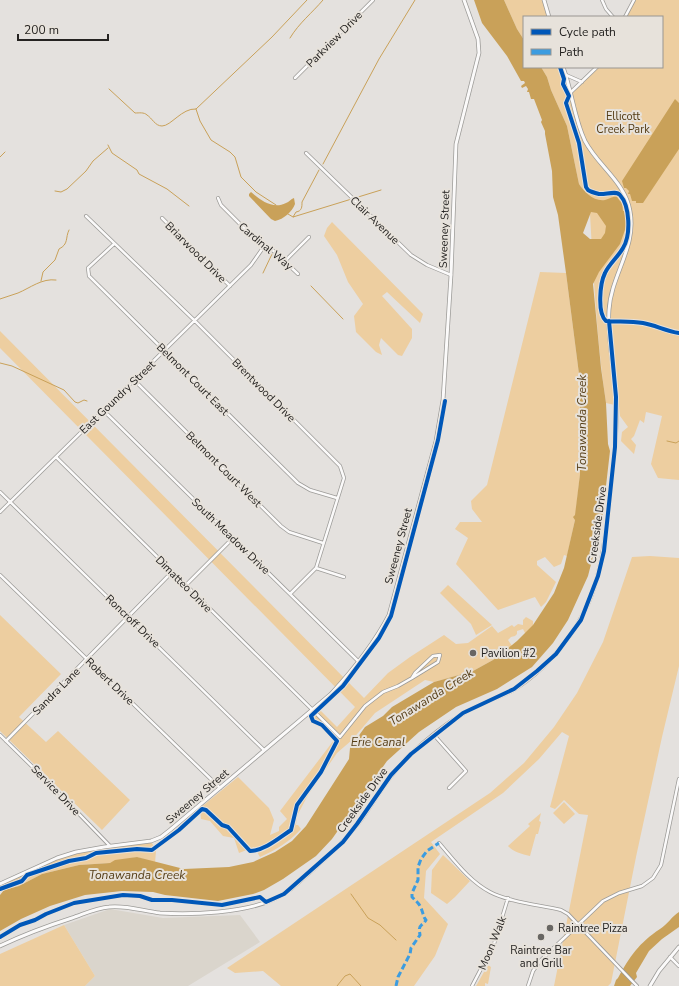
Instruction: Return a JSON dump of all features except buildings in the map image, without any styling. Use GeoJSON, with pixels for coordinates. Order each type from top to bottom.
{"type":"FeatureCollection","features":[{"type":"Feature","properties":{"kind":"street","name":"Parkview Drive"},"geometry":{"type":"LineString","coordinates":[[295,78],[373,0]]}},
{"type":"Feature","properties":{"kind":"street","name":"Sweeney Street"},"geometry":{"type":"LineString","coordinates":[[0,884],[56,858],[76,852],[151,841],[170,830],[332,694],[379,634],[389,615],[436,441],[443,400],[451,275],[456,144],[478,53],[478,39],[464,0]]}},
{"type":"Feature","properties":{"kind":"street"},"geometry":{"type":"LineString","coordinates":[[544,0],[549,16]]}},
{"type":"Feature","properties":{"kind":"street"},"geometry":{"type":"LineString","coordinates":[[602,0],[606,9],[612,16]]}},
{"type":"Feature","properties":{"kind":"street"},"geometry":{"type":"LineString","coordinates":[[626,16],[634,0]]}},
{"type":"Feature","properties":{"kind":"street","name":"Creekside Drive"},"geometry":{"type":"LineString","coordinates":[[0,946],[29,933],[106,907],[127,907],[164,913],[201,912],[258,905],[284,894],[343,842],[401,763],[463,713],[514,689],[537,671],[556,654],[581,620],[598,576],[605,544],[615,448],[616,397],[608,311],[613,286],[629,246],[632,219],[629,204],[621,188],[591,151],[586,141],[579,124],[563,68]]}},
{"type":"Feature","properties":{"kind":"street"},"geometry":{"type":"LineString","coordinates":[[571,92],[596,68]]}},
{"type":"Feature","properties":{"kind":"street"},"geometry":{"type":"LineString","coordinates":[[566,75],[582,82]]}},
{"type":"Feature","properties":{"kind":"street","name":"Clair Avenue"},"geometry":{"type":"LineString","coordinates":[[306,152],[411,255],[427,265],[451,275]]}},
{"type":"Feature","properties":{"kind":"street","name":"Cardinal Way"},"geometry":{"type":"LineString","coordinates":[[218,198],[225,210],[256,239],[275,252],[298,274]]}},
{"type":"Feature","properties":{"kind":"street","name":"Brentwood Drive"},"geometry":{"type":"LineString","coordinates":[[86,216],[194,320],[340,466],[344,478],[316,568],[291,594]]}},
{"type":"Feature","properties":{"kind":"street","name":"Briarwood Drive"},"geometry":{"type":"LineString","coordinates":[[162,218],[230,286]]}},
{"type":"Feature","properties":{"kind":"street"},"geometry":{"type":"LineString","coordinates":[[285,261],[309,237]]}},
{"type":"Feature","properties":{"kind":"street","name":"Belmont Court East"},"geometry":{"type":"LineString","coordinates":[[114,244],[88,268],[89,276],[298,483],[310,490],[337,498]]}},
{"type":"Feature","properties":{"kind":"street","name":"East Goundry Street"},"geometry":{"type":"LineString","coordinates":[[0,512],[254,262],[265,245]]}},
{"type":"Feature","properties":{"kind":"street","name":"Belmont Court West"},"geometry":{"type":"LineString","coordinates":[[134,380],[281,526],[289,532],[324,543]]}},
{"type":"Feature","properties":{"kind":"street","name":"South Meadow Drive"},"geometry":{"type":"LineString","coordinates":[[104,410],[358,661]]}},
{"type":"Feature","properties":{"kind":"street","name":"Dimatteo Drive"},"geometry":{"type":"LineString","coordinates":[[56,457],[340,737],[365,706],[383,692],[412,678]]}},
{"type":"Feature","properties":{"kind":"street","name":"Roncroff Drive"},"geometry":{"type":"LineString","coordinates":[[0,492],[265,751]]}},
{"type":"Feature","properties":{"kind":"street"},"geometry":{"type":"LineString","coordinates":[[186,585],[233,538]]}},
{"type":"Feature","properties":{"kind":"street"},"geometry":{"type":"LineString","coordinates":[[316,568],[344,577]]}},
{"type":"Feature","properties":{"kind":"street","name":"Sandra Lane"},"geometry":{"type":"LineString","coordinates":[[6,741],[172,572]]}},
{"type":"Feature","properties":{"kind":"street","name":"Robert Drive"},"geometry":{"type":"LineString","coordinates":[[0,575],[220,789]]}},
{"type":"Feature","properties":{"kind":"street"},"geometry":{"type":"LineString","coordinates":[[440,655],[438,662],[412,678],[414,673],[433,656],[440,655]]}},
{"type":"Feature","properties":{"kind":"street","name":"Service Drive"},"geometry":{"type":"LineString","coordinates":[[0,735],[110,846]]}},
{"type":"Feature","properties":{"kind":"street"},"geometry":{"type":"LineString","coordinates":[[434,735],[466,771],[449,788]]}},
{"type":"Feature","properties":{"kind":"street"},"geometry":{"type":"LineString","coordinates":[[528,986],[533,971],[540,961],[607,898],[642,886],[649,882],[659,869],[679,779]]}},
{"type":"Feature","properties":{"kind":"street"},"geometry":{"type":"LineString","coordinates":[[439,843],[478,884],[490,892],[508,898],[562,910],[568,914],[636,985]]}},
{"type":"Feature","properties":{"kind":"street","name":"Moon Walk"},"geometry":{"type":"LineString","coordinates":[[472,986],[494,944],[508,898]]}},
{"type":"Feature","properties":{"kind":"street"},"geometry":{"type":"LineString","coordinates":[[650,986],[659,971],[679,947]]}},
{"type":"Feature","properties":{"kind":"street"},"geometry":{"type":"LineString","coordinates":[[670,957],[679,966]]}},
{"type":"Feature","properties":{"kind":"shaded area"},"geometry":{"type":"Polygon","coordinates":[[[110,909],[163,918],[240,915],[260,942],[188,986],[85,986],[95,976],[64,925],[110,909]]]}},
{"type":"Feature","properties":{"kind":"green space"},"geometry":{"type":"Polygon","coordinates":[[[504,0],[545,0],[549,16],[523,16],[523,38],[504,0]]]}},
{"type":"Feature","properties":{"kind":"green space","name":"Ellicott Creek Park"},"geometry":{"type":"Polygon","coordinates":[[[634,0],[679,0],[679,480],[658,478],[651,464],[662,416],[646,412],[644,423],[640,420],[634,436],[631,439],[636,445],[634,454],[621,441],[622,432],[628,427],[620,416],[619,406],[606,403],[597,326],[589,196],[584,192],[579,184],[567,126],[551,90],[547,77],[542,68],[563,68],[571,92],[596,68],[663,68],[663,16],[626,16],[634,0]]]}},
{"type":"Feature","properties":{"kind":"green space"},"geometry":{"type":"Polygon","coordinates":[[[332,222],[423,314],[420,323],[387,292],[382,296],[412,329],[412,338],[402,356],[398,355],[381,338],[379,345],[382,355],[376,352],[356,332],[354,316],[363,304],[348,282],[337,255],[324,236],[327,228],[332,222]]]}},
{"type":"Feature","properties":{"kind":"green space"},"geometry":{"type":"Polygon","coordinates":[[[540,272],[566,273],[579,374],[580,474],[575,520],[567,556],[564,555],[561,564],[554,567],[545,557],[537,561],[537,565],[556,582],[546,602],[541,607],[535,597],[498,610],[456,564],[468,538],[455,529],[460,522],[482,522],[472,509],[471,501],[487,485],[540,272]]]}},
{"type":"Feature","properties":{"kind":"green space"},"geometry":{"type":"Polygon","coordinates":[[[0,331],[364,698],[388,673],[444,635],[456,644],[468,643],[492,626],[498,633],[512,625],[514,627],[518,624],[523,625],[523,620],[526,617],[533,621],[533,631],[528,634],[525,633],[523,629],[517,631],[515,636],[508,640],[512,646],[493,660],[473,671],[434,682],[425,680],[375,713],[352,740],[337,753],[308,795],[297,816],[296,825],[298,825],[301,829],[282,845],[260,857],[254,847],[239,853],[234,838],[223,836],[210,821],[201,819],[200,808],[238,777],[269,808],[274,820],[270,835],[279,831],[279,827],[287,819],[280,811],[334,740],[312,716],[319,709],[337,727],[355,707],[0,348],[0,331]],[[282,834],[265,845],[269,847],[284,837],[282,834]]]}},
{"type":"Feature","properties":{"kind":"green space"},"geometry":{"type":"Polygon","coordinates":[[[650,556],[679,558],[679,666],[636,857],[611,983],[608,986],[554,986],[588,815],[579,814],[564,800],[555,809],[550,807],[569,736],[562,732],[539,759],[503,793],[431,842],[440,854],[426,871],[424,898],[448,924],[435,956],[414,986],[281,986],[263,971],[235,973],[227,968],[490,793],[524,763],[554,727],[577,693],[603,642],[632,557],[650,556]]]}},
{"type":"Feature","properties":{"kind":"green space"},"geometry":{"type":"Polygon","coordinates":[[[448,585],[492,625],[476,635],[471,624],[440,593],[448,585]]]}},
{"type":"Feature","properties":{"kind":"green space"},"geometry":{"type":"Polygon","coordinates":[[[0,615],[61,674],[19,717],[46,742],[58,731],[130,800],[102,830],[0,731],[0,615]]]}},
{"type":"Feature","properties":{"kind":"green space"},"geometry":{"type":"Polygon","coordinates":[[[564,802],[575,814],[564,824],[553,813],[564,802]]]}},
{"type":"Feature","properties":{"kind":"green space"},"geometry":{"type":"Polygon","coordinates":[[[541,813],[539,821],[541,822],[538,834],[536,834],[530,856],[512,850],[508,846],[530,826],[528,824],[541,813]]]}},
{"type":"Feature","properties":{"kind":"green space"},"geometry":{"type":"Polygon","coordinates":[[[151,841],[156,851],[155,863],[137,857],[110,863],[79,865],[42,874],[19,886],[4,890],[0,884],[57,858],[104,847],[151,841]]]}},
{"type":"Feature","properties":{"kind":"green space"},"geometry":{"type":"Polygon","coordinates":[[[443,855],[470,881],[447,904],[431,893],[432,870],[443,855]]]}},
{"type":"Feature","properties":{"kind":"green space"},"geometry":{"type":"Polygon","coordinates":[[[64,925],[95,976],[85,986],[0,986],[0,954],[64,925]]]}},
{"type":"Feature","properties":{"kind":"green space"},"geometry":{"type":"Polygon","coordinates":[[[488,965],[491,967],[488,984],[485,983],[485,986],[476,986],[488,965]]]}},
{"type":"Feature","properties":{"kind":"water"},"geometry":{"type":"Polygon","coordinates":[[[474,0],[504,0],[523,38],[523,68],[542,68],[547,77],[551,90],[567,126],[579,184],[593,198],[605,200],[612,197],[617,197],[622,202],[627,224],[620,244],[599,272],[593,284],[606,403],[608,444],[610,451],[602,521],[588,576],[568,620],[553,643],[532,667],[497,689],[456,707],[419,732],[387,761],[332,839],[316,856],[264,890],[253,894],[218,901],[165,895],[153,892],[122,891],[85,895],[50,906],[21,919],[0,931],[0,895],[4,890],[19,886],[42,874],[79,865],[110,863],[115,860],[137,857],[184,869],[229,867],[253,862],[275,852],[292,841],[306,826],[349,759],[350,748],[365,727],[383,716],[392,707],[434,682],[473,671],[493,660],[517,641],[533,625],[554,593],[564,568],[575,520],[573,517],[575,515],[580,474],[579,374],[558,215],[553,197],[552,171],[545,131],[534,99],[531,99],[529,92],[527,92],[528,89],[526,86],[522,88],[521,86],[525,83],[524,81],[521,81],[507,56],[482,23],[474,0]],[[591,212],[583,233],[590,239],[601,239],[605,233],[606,226],[597,213],[591,212]]]}},
{"type":"Feature","properties":{"kind":"water"},"geometry":{"type":"Polygon","coordinates":[[[675,99],[679,103],[679,149],[643,203],[636,203],[636,201],[632,201],[630,194],[628,194],[629,191],[624,188],[622,181],[675,99]]]}},
{"type":"Feature","properties":{"kind":"water"},"geometry":{"type":"Polygon","coordinates":[[[251,192],[258,198],[272,205],[281,205],[294,198],[295,204],[287,215],[282,219],[275,221],[271,219],[249,196],[251,192]]]}},
{"type":"Feature","properties":{"kind":"water"},"geometry":{"type":"Polygon","coordinates":[[[679,912],[679,927],[662,939],[649,951],[636,973],[637,977],[630,986],[614,986],[616,980],[636,950],[646,939],[663,927],[679,912]]]}},
{"type":"Feature","properties":{"kind":"waterway"},"geometry":{"type":"LineString","coordinates":[[109,89],[135,113],[144,113],[157,125],[165,125],[186,111],[196,109],[272,37],[307,0]]}},
{"type":"Feature","properties":{"kind":"waterway"},"geometry":{"type":"LineString","coordinates":[[290,38],[301,23],[323,0]]}},
{"type":"Feature","properties":{"kind":"waterway"},"geometry":{"type":"LineString","coordinates":[[323,164],[379,59],[415,0]]}},
{"type":"Feature","properties":{"kind":"waterway"},"geometry":{"type":"LineString","coordinates":[[196,109],[200,121],[211,140],[235,157],[241,177],[256,192],[276,205]]}},
{"type":"Feature","properties":{"kind":"waterway"},"geometry":{"type":"LineString","coordinates":[[108,145],[112,153],[137,170],[139,174],[167,189],[189,206]]}},
{"type":"Feature","properties":{"kind":"waterway"},"geometry":{"type":"LineString","coordinates":[[55,191],[61,192],[67,189],[86,171],[93,161],[108,148]]}},
{"type":"Feature","properties":{"kind":"waterway"},"geometry":{"type":"LineString","coordinates":[[0,157],[5,152]]}},
{"type":"Feature","properties":{"kind":"waterway"},"geometry":{"type":"LineString","coordinates":[[319,170],[302,202],[301,208],[293,217],[381,190]]}},
{"type":"Feature","properties":{"kind":"waterway"},"geometry":{"type":"LineString","coordinates":[[288,214],[293,217]]}},
{"type":"Feature","properties":{"kind":"waterway"},"geometry":{"type":"LineString","coordinates":[[41,281],[43,272],[55,260],[59,249],[66,243],[69,230]]}},
{"type":"Feature","properties":{"kind":"waterway"},"geometry":{"type":"LineString","coordinates":[[263,273],[272,254]]}},
{"type":"Feature","properties":{"kind":"waterway"},"geometry":{"type":"LineString","coordinates":[[0,299],[18,293],[46,280],[56,280]]}},
{"type":"Feature","properties":{"kind":"waterway"},"geometry":{"type":"LineString","coordinates":[[311,286],[343,319]]}},
{"type":"Feature","properties":{"kind":"waterway"},"geometry":{"type":"LineString","coordinates":[[0,363],[12,366],[64,390],[75,402],[78,403],[84,400],[87,401]]}},
{"type":"Feature","properties":{"kind":"waterway"},"geometry":{"type":"LineString","coordinates":[[667,441],[676,443],[679,441]]}},
{"type":"Feature","properties":{"kind":"waterway"},"geometry":{"type":"LineString","coordinates":[[351,894],[368,918],[380,925],[396,940]]}},
{"type":"Feature","properties":{"kind":"waterway"},"geometry":{"type":"LineString","coordinates":[[337,986],[345,976],[350,974],[361,986]]}},
{"type":"Feature","properties":{"kind":"marked path"},"geometry":{"type":"LineString","coordinates":[[396,986],[398,977],[410,954],[411,948],[420,935],[420,927],[426,920],[419,905],[412,897],[412,893],[418,880],[418,867],[421,859],[427,851],[439,843]]}},
{"type":"Feature","properties":{"kind":"cycle path"},"geometry":{"type":"LineString","coordinates":[[560,68],[564,79],[563,84],[569,96],[566,103],[579,143],[586,187],[589,191],[599,194],[616,193],[620,195],[626,206],[628,221],[626,242],[603,278],[600,298],[603,317],[606,321],[643,323],[679,333]]}},
{"type":"Feature","properties":{"kind":"cycle path"},"geometry":{"type":"LineString","coordinates":[[0,937],[20,925],[74,903],[123,895],[140,896],[152,900],[172,900],[222,905],[260,897],[266,902],[284,894],[343,842],[391,775],[411,754],[463,713],[514,689],[556,654],[581,620],[598,576],[604,551],[615,447],[616,397],[609,321]]}},
{"type":"Feature","properties":{"kind":"cycle path"},"geometry":{"type":"LineString","coordinates":[[0,889],[22,881],[27,875],[69,861],[86,858],[96,853],[137,849],[152,850],[179,830],[202,809],[206,810],[222,825],[228,827],[250,851],[261,849],[291,830],[297,805],[321,772],[337,741],[322,725],[313,721],[311,716],[343,686],[379,638],[391,616],[438,440],[445,401]]}},
{"type":"Feature","properties":{"kind":"place","name":"Pavilion #2"},"geometry":{"type":"Point","coordinates":[473,653]}},
{"type":"Feature","properties":{"kind":"place","name":"Raintree Pizza"},"geometry":{"type":"Point","coordinates":[550,928]}},
{"type":"Feature","properties":{"kind":"place","name":"Raintree Bar and Grill"},"geometry":{"type":"Point","coordinates":[541,937]}},
{"type":"Feature","properties":{"kind":"water label","name":"Tonawanda Creek"},"geometry":{"type":"Point","coordinates":[582,423]}},
{"type":"Feature","properties":{"kind":"water label","name":"Tonawanda Creek"},"geometry":{"type":"Point","coordinates":[431,697]}},
{"type":"Feature","properties":{"kind":"water label","name":"Erie Canal"},"geometry":{"type":"Point","coordinates":[378,742]}},
{"type":"Feature","properties":{"kind":"water label","name":"Tonawanda Creek"},"geometry":{"type":"Point","coordinates":[137,875]}}]}
